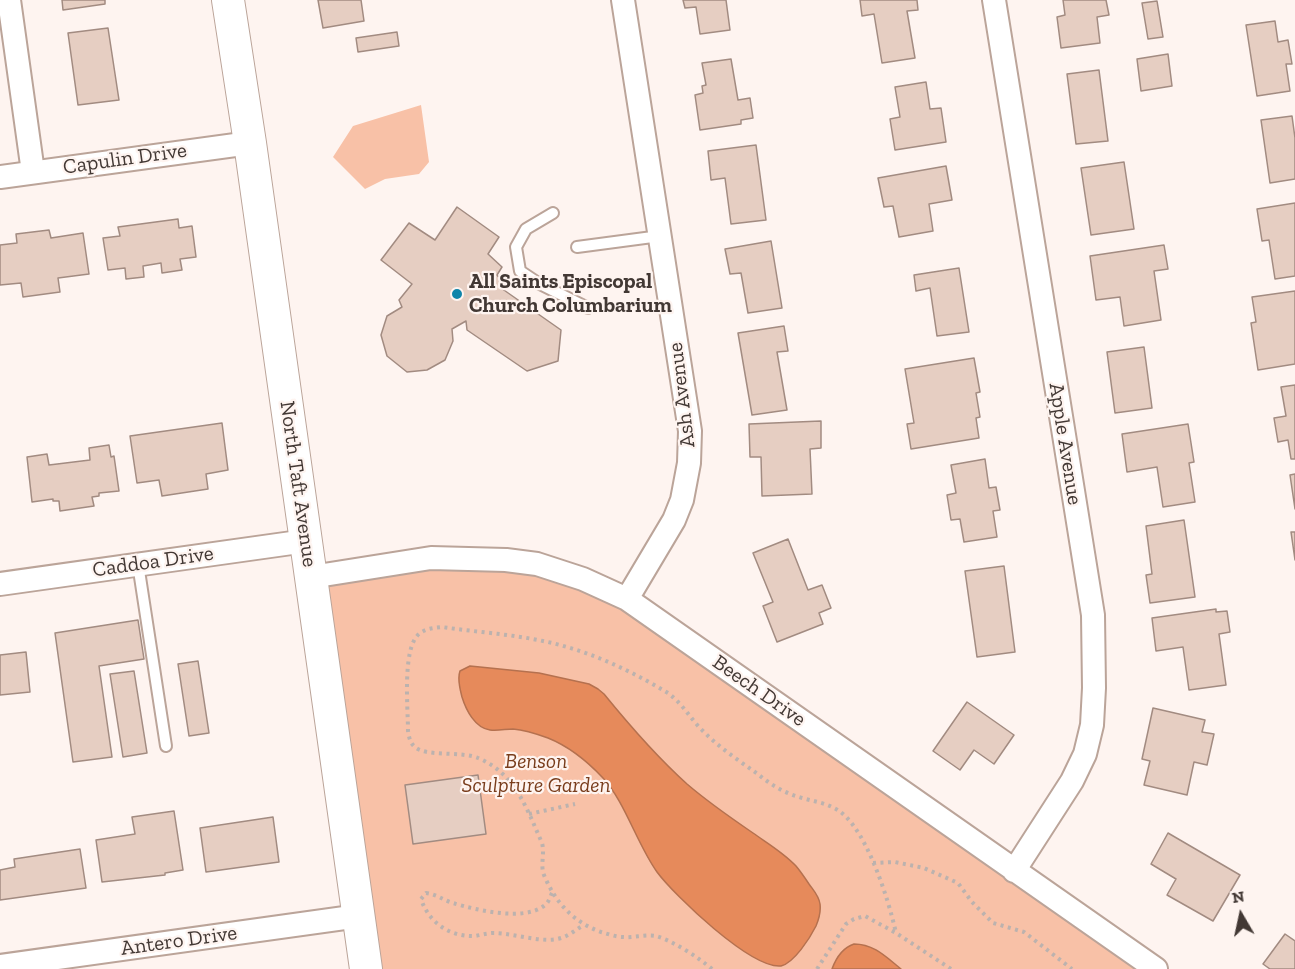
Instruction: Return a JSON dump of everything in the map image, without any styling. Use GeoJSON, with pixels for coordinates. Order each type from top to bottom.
{"type":"FeatureCollection","features":[{"type":"Feature","properties":{"kind":"main road","name":"North Taft Avenue"},"geometry":{"type":"LineString","coordinates":[[228,0],[366,969]]}},
{"type":"Feature","properties":{"kind":"street"},"geometry":{"type":"LineString","coordinates":[[9,0],[33,172]]}},
{"type":"Feature","properties":{"kind":"street","name":"Ash Avenue"},"geometry":{"type":"LineString","coordinates":[[623,0],[690,431],[689,463],[682,500],[674,520],[627,599]]}},
{"type":"Feature","properties":{"kind":"street","name":"Apple Avenue"},"geometry":{"type":"LineString","coordinates":[[994,0],[1093,615],[1092,725],[1085,754],[1072,782],[1014,871]]}},
{"type":"Feature","properties":{"kind":"street","name":"Capulin Drive"},"geometry":{"type":"LineString","coordinates":[[0,177],[250,143]]}},
{"type":"Feature","properties":{"kind":"street","name":"Caddoa Drive"},"geometry":{"type":"LineString","coordinates":[[0,584],[306,541]]}},
{"type":"Feature","properties":{"kind":"street","name":"Beech Drive"},"geometry":{"type":"LineString","coordinates":[[311,577],[431,558],[506,560],[537,564],[583,579],[627,599],[1156,969]]}},
{"type":"Feature","properties":{"kind":"street","name":"Antero Drive"},"geometry":{"type":"LineString","coordinates":[[0,966],[359,916]]}},
{"type":"Feature","properties":{"kind":"lane"},"geometry":{"type":"LineString","coordinates":[[553,213],[526,229],[516,247],[520,271],[538,284],[588,308]]}},
{"type":"Feature","properties":{"kind":"lane"},"geometry":{"type":"LineString","coordinates":[[577,247],[660,236]]}},
{"type":"Feature","properties":{"kind":"lane"},"geometry":{"type":"LineString","coordinates":[[138,564],[165,746]]}},
{"type":"Feature","properties":{"kind":"path"},"geometry":{"type":"LineString","coordinates":[[712,969],[661,938],[650,935],[620,937],[584,925],[561,906],[552,892],[543,873],[542,843],[513,783],[487,762],[471,755],[416,748],[411,742],[408,731],[409,654],[417,636],[425,630],[442,627],[550,642],[595,657],[655,685],[678,700],[712,740],[766,781],[790,794],[837,809],[847,818],[858,833],[873,862],[891,911],[896,933]]}},
{"type":"Feature","properties":{"kind":"path"},"geometry":{"type":"LineString","coordinates":[[529,814],[575,804]]}},
{"type":"Feature","properties":{"kind":"path"},"geometry":{"type":"LineString","coordinates":[[873,862],[895,862],[924,868],[958,884],[993,923],[1024,932],[1072,969]]}},
{"type":"Feature","properties":{"kind":"path"},"geometry":{"type":"LineString","coordinates":[[552,892],[547,904],[525,913],[480,910],[450,902],[435,894],[426,893],[421,899],[424,907],[437,923],[448,932],[459,935],[475,936],[493,933],[553,939],[562,938],[584,925]]}},
{"type":"Feature","properties":{"kind":"path"},"geometry":{"type":"LineString","coordinates":[[817,969],[848,922],[864,916],[896,933],[951,969]]}},
{"type":"Feature","properties":{"kind":"green space"},"geometry":{"type":"Polygon","coordinates":[[[421,105],[429,162],[419,174],[385,179],[365,189],[333,157],[353,126],[421,105]]]}},
{"type":"Feature","properties":{"kind":"green space","name":"Benson Sculpture Garden"},"geometry":{"type":"Polygon","coordinates":[[[431,558],[583,579],[1156,969],[366,969],[311,577],[431,558]]]}},
{"type":"Feature","properties":{"kind":"shaded area"},"geometry":{"type":"Polygon","coordinates":[[[470,666],[539,673],[589,684],[604,694],[644,741],[687,784],[781,852],[796,866],[817,896],[820,910],[816,926],[796,955],[781,966],[768,964],[733,944],[696,913],[657,872],[611,788],[577,755],[563,745],[540,735],[513,729],[490,730],[480,726],[469,713],[460,691],[460,671],[470,666]]]}},
{"type":"Feature","properties":{"kind":"shaded area"},"geometry":{"type":"Polygon","coordinates":[[[854,944],[874,949],[901,969],[832,969],[840,954],[854,944]]]}},
{"type":"Feature","properties":{"kind":"building"},"geometry":{"type":"Polygon","coordinates":[[[62,0],[105,0],[105,4],[63,10],[62,0]]]}},
{"type":"Feature","properties":{"kind":"building"},"geometry":{"type":"Polygon","coordinates":[[[318,0],[361,0],[364,21],[323,28],[318,0]]]}},
{"type":"Feature","properties":{"kind":"building"},"geometry":{"type":"Polygon","coordinates":[[[683,0],[726,0],[730,30],[700,34],[696,7],[685,8],[683,0]]]}},
{"type":"Feature","properties":{"kind":"building"},"geometry":{"type":"Polygon","coordinates":[[[860,0],[917,0],[918,10],[907,11],[915,58],[882,63],[874,14],[862,16],[860,0]]]}},
{"type":"Feature","properties":{"kind":"building"},"geometry":{"type":"Polygon","coordinates":[[[1063,0],[1106,0],[1109,15],[1097,17],[1100,43],[1061,48],[1057,17],[1065,15],[1063,0]]]}},
{"type":"Feature","properties":{"kind":"building"},"geometry":{"type":"Polygon","coordinates":[[[1157,1],[1163,37],[1148,39],[1142,3],[1157,1]]]}},
{"type":"Feature","properties":{"kind":"building"},"geometry":{"type":"Polygon","coordinates":[[[1275,21],[1278,42],[1288,40],[1292,64],[1286,64],[1290,91],[1257,96],[1246,25],[1275,21]]]}},
{"type":"Feature","properties":{"kind":"building"},"geometry":{"type":"Polygon","coordinates":[[[108,28],[119,100],[78,105],[68,33],[108,28]]]}},
{"type":"Feature","properties":{"kind":"building"},"geometry":{"type":"Polygon","coordinates":[[[397,32],[399,46],[358,52],[356,38],[397,32]]]}},
{"type":"Feature","properties":{"kind":"building"},"geometry":{"type":"Polygon","coordinates":[[[1168,54],[1172,86],[1141,91],[1137,59],[1168,54]]]}},
{"type":"Feature","properties":{"kind":"building"},"geometry":{"type":"Polygon","coordinates":[[[731,59],[738,100],[750,98],[753,118],[741,120],[741,124],[700,130],[695,95],[703,93],[702,86],[706,85],[702,63],[731,59]]]}},
{"type":"Feature","properties":{"kind":"building"},"geometry":{"type":"Polygon","coordinates":[[[1099,70],[1108,141],[1076,144],[1067,74],[1099,70]]]}},
{"type":"Feature","properties":{"kind":"building"},"geometry":{"type":"Polygon","coordinates":[[[926,82],[930,109],[941,108],[946,142],[895,150],[890,119],[900,117],[895,87],[926,82]]]}},
{"type":"Feature","properties":{"kind":"building"},"geometry":{"type":"Polygon","coordinates":[[[1292,116],[1295,138],[1295,179],[1270,183],[1261,120],[1292,116]]]}},
{"type":"Feature","properties":{"kind":"building"},"geometry":{"type":"Polygon","coordinates":[[[756,145],[766,220],[731,224],[725,178],[711,180],[708,151],[756,145]]]}},
{"type":"Feature","properties":{"kind":"building"},"geometry":{"type":"Polygon","coordinates":[[[1124,162],[1134,229],[1091,235],[1081,168],[1124,162]]]}},
{"type":"Feature","properties":{"kind":"building"},"geometry":{"type":"Polygon","coordinates":[[[946,166],[952,200],[929,204],[933,231],[899,237],[893,206],[884,207],[878,178],[946,166]]]}},
{"type":"Feature","properties":{"kind":"building"},"geometry":{"type":"Polygon","coordinates":[[[1295,203],[1295,276],[1275,279],[1269,240],[1262,241],[1257,209],[1295,203]]]}},
{"type":"Feature","properties":{"kind":"building","name":"All Saints Episcopal Church Columbarium"},"geometry":{"type":"Polygon","coordinates":[[[457,207],[499,237],[488,254],[502,267],[497,275],[504,284],[501,288],[561,330],[558,361],[527,371],[467,330],[466,321],[452,329],[453,341],[445,360],[427,370],[407,372],[387,356],[381,335],[387,316],[402,307],[399,300],[412,284],[381,260],[409,223],[435,240],[457,207]]]}},
{"type":"Feature","properties":{"kind":"building"},"geometry":{"type":"Polygon","coordinates":[[[178,219],[179,228],[192,226],[196,257],[180,259],[182,270],[162,273],[161,263],[143,266],[144,277],[126,279],[125,268],[108,270],[103,238],[120,236],[118,227],[178,219]]]}},
{"type":"Feature","properties":{"kind":"building"},"geometry":{"type":"Polygon","coordinates":[[[49,230],[51,238],[83,233],[89,274],[58,278],[60,292],[23,297],[21,283],[0,285],[0,245],[17,243],[16,234],[49,230]]]}},
{"type":"Feature","properties":{"kind":"building"},"geometry":{"type":"Polygon","coordinates":[[[771,241],[782,308],[748,313],[741,273],[730,274],[725,249],[771,241]]]}},
{"type":"Feature","properties":{"kind":"building"},"geometry":{"type":"Polygon","coordinates":[[[1164,245],[1168,269],[1154,271],[1161,320],[1124,326],[1120,297],[1096,300],[1090,256],[1164,245]]]}},
{"type":"Feature","properties":{"kind":"building"},"geometry":{"type":"Polygon","coordinates":[[[959,268],[969,332],[937,336],[930,288],[916,291],[914,275],[959,268]]]}},
{"type":"Feature","properties":{"kind":"building"},"geometry":{"type":"Polygon","coordinates":[[[1295,291],[1295,364],[1258,370],[1251,323],[1256,322],[1252,297],[1295,291]]]}},
{"type":"Feature","properties":{"kind":"building"},"geometry":{"type":"Polygon","coordinates":[[[784,326],[788,351],[777,352],[787,410],[752,415],[738,333],[784,326]]]}},
{"type":"Feature","properties":{"kind":"building"},"geometry":{"type":"Polygon","coordinates":[[[1144,347],[1152,408],[1115,413],[1107,352],[1144,347]]]}},
{"type":"Feature","properties":{"kind":"building"},"geometry":{"type":"Polygon","coordinates":[[[974,358],[980,392],[976,393],[980,417],[976,418],[979,438],[911,449],[907,424],[914,423],[905,369],[974,358]]]}},
{"type":"Feature","properties":{"kind":"building"},"geometry":{"type":"Polygon","coordinates":[[[1295,385],[1295,459],[1291,459],[1288,440],[1278,442],[1274,418],[1286,416],[1281,387],[1295,385]]]}},
{"type":"Feature","properties":{"kind":"building"},"geometry":{"type":"Polygon","coordinates":[[[821,421],[821,448],[810,449],[812,494],[762,496],[761,457],[750,457],[749,424],[821,421]]]}},
{"type":"Feature","properties":{"kind":"building"},"geometry":{"type":"Polygon","coordinates":[[[222,423],[228,470],[206,474],[208,489],[162,496],[159,480],[137,483],[130,436],[222,423]]]}},
{"type":"Feature","properties":{"kind":"building"},"geometry":{"type":"Polygon","coordinates":[[[1188,424],[1194,462],[1189,463],[1195,502],[1163,507],[1157,467],[1127,472],[1122,434],[1188,424]]]}},
{"type":"Feature","properties":{"kind":"building"},"geometry":{"type":"Polygon","coordinates":[[[109,445],[111,457],[114,456],[119,491],[99,493],[99,496],[92,497],[94,506],[60,511],[59,501],[53,501],[53,499],[32,502],[27,457],[47,454],[49,465],[90,460],[89,448],[109,445]]]}},
{"type":"Feature","properties":{"kind":"building"},"geometry":{"type":"Polygon","coordinates":[[[985,459],[989,488],[996,487],[1000,510],[993,511],[997,537],[964,542],[960,519],[951,520],[947,495],[956,493],[951,465],[985,459]]]}},
{"type":"Feature","properties":{"kind":"building"},"geometry":{"type":"Polygon","coordinates":[[[1295,474],[1295,509],[1290,475],[1295,474]]]}},
{"type":"Feature","properties":{"kind":"building"},"geometry":{"type":"Polygon","coordinates":[[[1184,520],[1195,597],[1150,603],[1146,575],[1152,574],[1146,526],[1184,520]]]}},
{"type":"Feature","properties":{"kind":"building"},"geometry":{"type":"Polygon","coordinates":[[[1291,532],[1295,532],[1295,560],[1291,532]]]}},
{"type":"Feature","properties":{"kind":"building"},"geometry":{"type":"Polygon","coordinates":[[[788,539],[808,590],[822,585],[831,608],[819,613],[823,624],[777,642],[763,606],[773,602],[753,553],[788,539]]]}},
{"type":"Feature","properties":{"kind":"building"},"geometry":{"type":"Polygon","coordinates":[[[1004,566],[1015,652],[977,657],[965,571],[1004,566]]]}},
{"type":"Feature","properties":{"kind":"building"},"geometry":{"type":"Polygon","coordinates":[[[1216,609],[1216,612],[1227,611],[1230,632],[1219,634],[1226,685],[1189,690],[1183,647],[1156,651],[1152,618],[1216,609]]]}},
{"type":"Feature","properties":{"kind":"building"},"geometry":{"type":"Polygon","coordinates":[[[138,620],[144,659],[99,666],[112,757],[73,762],[55,633],[138,620]]]}},
{"type":"Feature","properties":{"kind":"building"},"geometry":{"type":"Polygon","coordinates":[[[26,652],[30,692],[0,695],[0,655],[26,652]]]}},
{"type":"Feature","properties":{"kind":"building"},"geometry":{"type":"Polygon","coordinates":[[[198,661],[209,733],[189,736],[178,664],[198,661]]]}},
{"type":"Feature","properties":{"kind":"building"},"geometry":{"type":"Polygon","coordinates":[[[134,671],[147,753],[123,757],[110,674],[134,671]]]}},
{"type":"Feature","properties":{"kind":"building"},"geometry":{"type":"Polygon","coordinates":[[[967,702],[1014,735],[994,764],[974,750],[960,770],[933,751],[967,702]]]}},
{"type":"Feature","properties":{"kind":"building"},"geometry":{"type":"Polygon","coordinates":[[[1153,708],[1205,720],[1202,732],[1214,734],[1207,765],[1194,762],[1187,795],[1144,785],[1150,761],[1142,759],[1153,708]]]}},
{"type":"Feature","properties":{"kind":"building"},"geometry":{"type":"Polygon","coordinates":[[[478,775],[486,834],[413,844],[405,785],[478,775]]]}},
{"type":"Feature","properties":{"kind":"building"},"geometry":{"type":"Polygon","coordinates":[[[174,811],[183,870],[165,873],[165,875],[102,882],[96,840],[135,834],[132,817],[174,811]]]}},
{"type":"Feature","properties":{"kind":"building"},"geometry":{"type":"Polygon","coordinates":[[[273,817],[279,862],[206,872],[200,828],[273,817]]]}},
{"type":"Feature","properties":{"kind":"building"},"geometry":{"type":"Polygon","coordinates":[[[1168,833],[1240,875],[1213,921],[1167,895],[1176,879],[1151,864],[1168,833]]]}},
{"type":"Feature","properties":{"kind":"building"},"geometry":{"type":"Polygon","coordinates":[[[80,849],[86,888],[0,900],[0,870],[15,867],[14,859],[80,849]]]}},
{"type":"Feature","properties":{"kind":"building"},"geometry":{"type":"Polygon","coordinates":[[[1285,934],[1295,941],[1295,969],[1270,969],[1263,964],[1285,934]]]}},
{"type":"Feature","properties":{"kind":"place","name":"All Saints Episcopal Church Columbarium"},"geometry":{"type":"Point","coordinates":[457,294]}}]}
